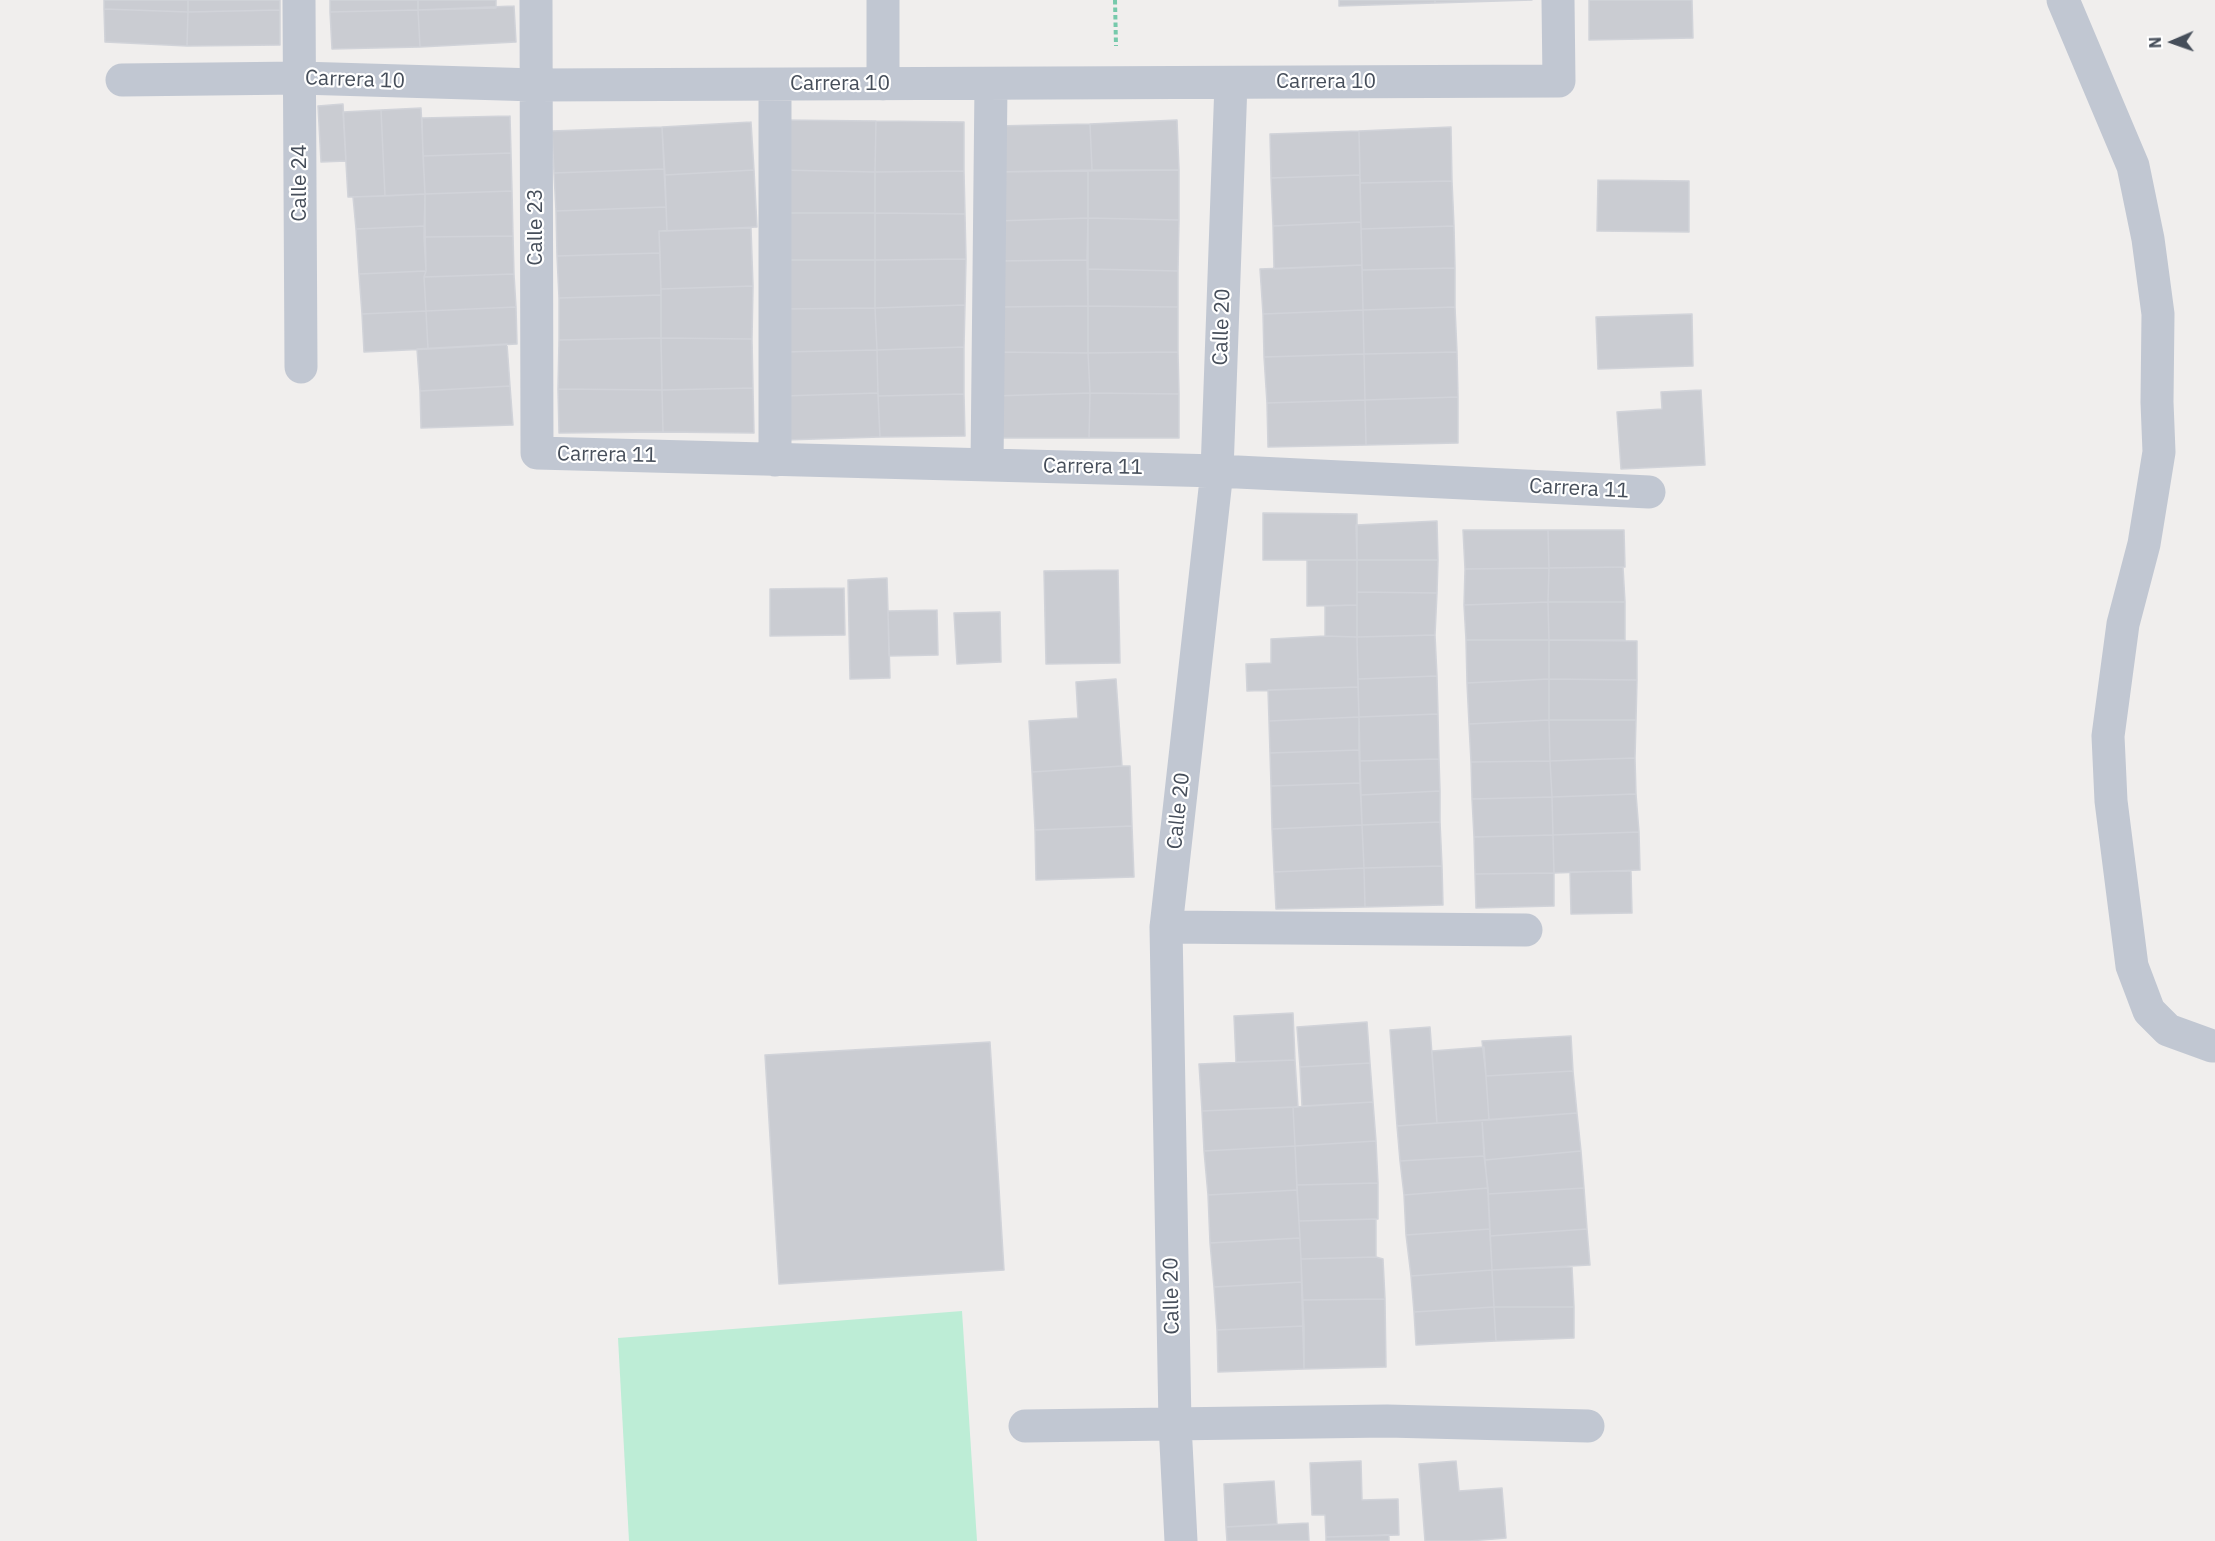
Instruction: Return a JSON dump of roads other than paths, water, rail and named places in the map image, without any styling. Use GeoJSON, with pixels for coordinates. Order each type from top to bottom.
{"type":"FeatureCollection","features":[{"type":"Feature","properties":{"kind":"street","name":"Calle 24"},"geometry":{"type":"LineString","coordinates":[[299,0],[301,367]]}},
{"type":"Feature","properties":{"kind":"street","name":"Calle 23"},"geometry":{"type":"LineString","coordinates":[[536,0],[537,453]]}},
{"type":"Feature","properties":{"kind":"street"},"geometry":{"type":"LineString","coordinates":[[883,0],[883,84]]}},
{"type":"Feature","properties":{"kind":"street","name":"Carrera 10"},"geometry":{"type":"LineString","coordinates":[[122,80],[300,78],[536,85],[1559,81],[1558,0]]}},
{"type":"Feature","properties":{"kind":"street"},"geometry":{"type":"LineString","coordinates":[[2063,0],[2133,166],[2148,239],[2158,314],[2159,452],[2144,544],[2123,624],[2108,736],[2111,801],[2132,966],[2149,1011],[2168,1030],[2215,1046]]}},
{"type":"Feature","properties":{"kind":"street","name":"Calle 20"},"geometry":{"type":"LineString","coordinates":[[1181,1541],[1175,1424],[1166,927],[1217,471],[1230,82]]}},
{"type":"Feature","properties":{"kind":"street"},"geometry":{"type":"LineString","coordinates":[[987,465],[991,84]]}},
{"type":"Feature","properties":{"kind":"street"},"geometry":{"type":"LineString","coordinates":[[775,85],[775,460]]}},
{"type":"Feature","properties":{"kind":"street","name":"Carrera 11"},"geometry":{"type":"LineString","coordinates":[[537,453],[1217,471],[1649,492]]}},
{"type":"Feature","properties":{"kind":"street"},"geometry":{"type":"LineString","coordinates":[[1166,927],[1526,930]]}},
{"type":"Feature","properties":{"kind":"street"},"geometry":{"type":"LineString","coordinates":[[1025,1426],[1387,1421],[1588,1426]]}}]}
